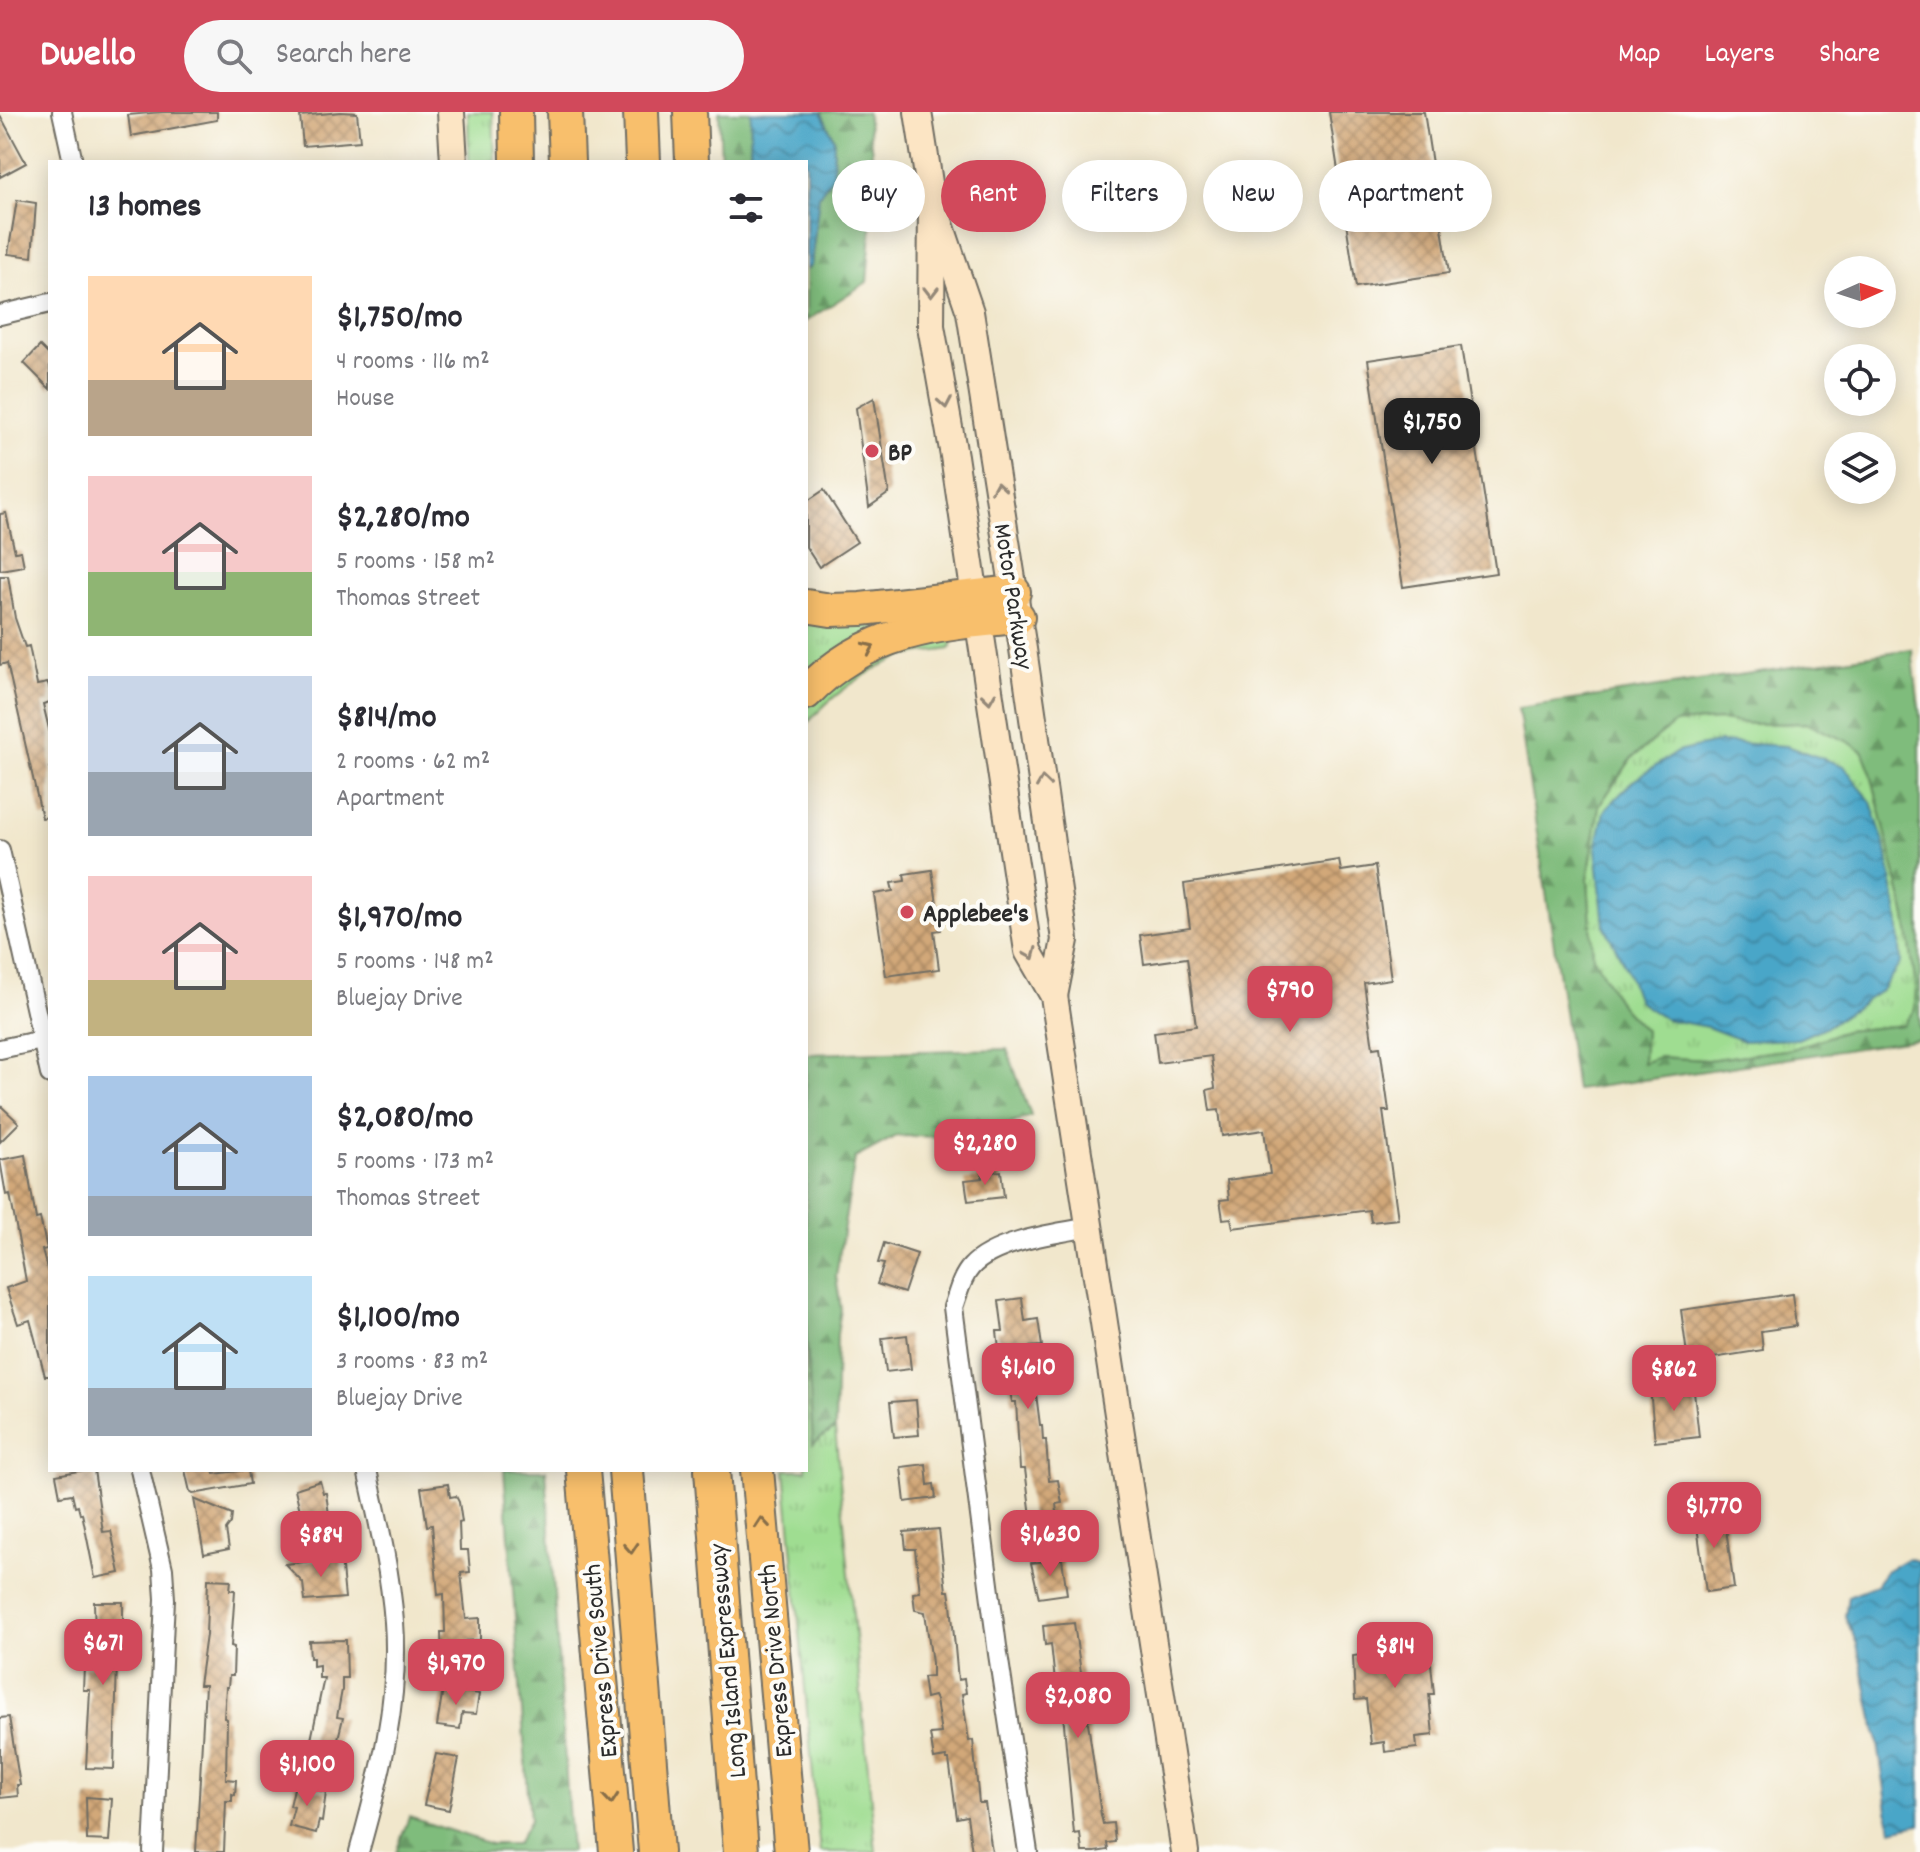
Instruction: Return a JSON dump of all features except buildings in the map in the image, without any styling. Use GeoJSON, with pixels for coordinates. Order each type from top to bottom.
{"type":"FeatureCollection","features":[{"type":"Feature","properties":{"kind":"highway"},"geometry":{"type":"LineString","coordinates":[[516,112],[517,160]]}},
{"type":"Feature","properties":{"kind":"highway"},"geometry":{"type":"LineString","coordinates":[[565,112],[567,160]]}},
{"type":"Feature","properties":{"kind":"highway"},"geometry":{"type":"LineString","coordinates":[[641,112],[643,160]]}},
{"type":"Feature","properties":{"kind":"highway"},"geometry":{"type":"LineString","coordinates":[[690,112],[692,160]]}},
{"type":"Feature","properties":{"kind":"highway"},"geometry":{"type":"LineString","coordinates":[[808,606],[846,610],[976,608],[1016,604]]}},
{"type":"Feature","properties":{"kind":"highway"},"geometry":{"type":"LineString","coordinates":[[808,691],[843,662],[879,643],[976,608]]}},
{"type":"Feature","properties":{"kind":"highway","name":"Express Drive South"},"geometry":{"type":"LineString","coordinates":[[583,1472],[616,1852]]}},
{"type":"Feature","properties":{"kind":"highway"},"geometry":{"type":"LineString","coordinates":[[626,1472],[656,1852]]}},
{"type":"Feature","properties":{"kind":"highway","name":"Long Island Expressway"},"geometry":{"type":"LineString","coordinates":[[712,1472],[741,1852]]}},
{"type":"Feature","properties":{"kind":"highway","name":"Express Drive North"},"geometry":{"type":"LineString","coordinates":[[757,1472],[791,1852]]}},
{"type":"Feature","properties":{"kind":"main road"},"geometry":{"type":"LineString","coordinates":[[451,112],[454,160]]}},
{"type":"Feature","properties":{"kind":"main road","name":"Motor Parkway"},"geometry":{"type":"LineString","coordinates":[[918,112],[932,202],[931,326],[1028,951],[1054,996]]}},
{"type":"Feature","properties":{"kind":"main road","name":"Motor Parkway"},"geometry":{"type":"LineString","coordinates":[[932,202],[970,312],[1016,604],[1065,940],[1054,996],[1185,1852]]}},
{"type":"Feature","properties":{"kind":"street"},"geometry":{"type":"LineString","coordinates":[[62,112],[73,160]]}},
{"type":"Feature","properties":{"kind":"street"},"geometry":{"type":"LineString","coordinates":[[0,315],[48,303]]}},
{"type":"Feature","properties":{"kind":"street"},"geometry":{"type":"LineString","coordinates":[[0,850],[48,1066]]}},
{"type":"Feature","properties":{"kind":"street"},"geometry":{"type":"LineString","coordinates":[[0,1049],[42,1040]]}},
{"type":"Feature","properties":{"kind":"street"},"geometry":{"type":"LineString","coordinates":[[1028,1852],[998,1654],[953,1307],[962,1281],[972,1265],[999,1249],[1054,1233],[1091,1227]]}},
{"type":"Feature","properties":{"kind":"street"},"geometry":{"type":"LineString","coordinates":[[140,1472],[163,1569],[165,1599],[153,1852]]}},
{"type":"Feature","properties":{"kind":"street"},"geometry":{"type":"LineString","coordinates":[[359,1852],[387,1741],[394,1682],[394,1624],[389,1577],[367,1472]]}},
{"type":"Feature","properties":{"kind":"green space"},"geometry":{"type":"Polygon","coordinates":[[[468,112],[493,112],[495,160],[469,160],[468,112]]]}},
{"type":"Feature","properties":{"kind":"green space"},"geometry":{"type":"Polygon","coordinates":[[[719,112],[751,112],[750,160],[721,160],[719,112]]]}},
{"type":"Feature","properties":{"kind":"green space"},"geometry":{"type":"Polygon","coordinates":[[[821,112],[867,112],[873,160],[833,160],[834,139],[821,112]]]}},
{"type":"Feature","properties":{"kind":"green space"},"geometry":{"type":"Polygon","coordinates":[[[832,176],[832,232],[871,232],[867,282],[808,320],[808,268],[811,266],[819,196],[832,176]]]}},
{"type":"Feature","properties":{"kind":"green space"},"geometry":{"type":"Polygon","coordinates":[[[869,621],[878,629],[808,675],[808,622],[869,621]]]}},
{"type":"Feature","properties":{"kind":"green space"},"geometry":{"type":"Polygon","coordinates":[[[932,639],[953,641],[950,649],[905,656],[873,670],[837,695],[808,723],[808,707],[883,653],[932,639]]]}},
{"type":"Feature","properties":{"kind":"green space"},"geometry":{"type":"Polygon","coordinates":[[[1912,649],[1920,717],[1920,1039],[1576,1090],[1518,708],[1912,649]],[[1720,720],[1675,723],[1632,758],[1599,806],[1588,879],[1593,957],[1621,1006],[1645,1031],[1643,1063],[1658,1057],[1707,1060],[1792,1049],[1845,1031],[1903,1025],[1915,1009],[1916,987],[1906,917],[1871,773],[1863,752],[1849,742],[1806,723],[1753,724],[1720,720]]]}},
{"type":"Feature","properties":{"kind":"green space"},"geometry":{"type":"Polygon","coordinates":[[[1720,720],[1753,724],[1806,723],[1849,742],[1863,752],[1871,773],[1906,917],[1916,987],[1915,1009],[1903,1025],[1845,1031],[1792,1049],[1707,1060],[1658,1057],[1642,1064],[1645,1031],[1621,1006],[1593,957],[1588,879],[1599,806],[1632,758],[1675,723],[1720,720]]]}},
{"type":"Feature","properties":{"kind":"green space"},"geometry":{"type":"Polygon","coordinates":[[[1007,1049],[1031,1116],[969,1137],[896,1136],[855,1158],[836,1276],[841,1309],[837,1334],[835,1428],[813,1444],[808,1359],[808,1054],[1007,1049]]]}},
{"type":"Feature","properties":{"kind":"green space"},"geometry":{"type":"Polygon","coordinates":[[[808,1354],[814,1443],[835,1429],[876,1852],[820,1852],[785,1472],[808,1472],[808,1354]]]}},
{"type":"Feature","properties":{"kind":"green space"},"geometry":{"type":"Polygon","coordinates":[[[504,1472],[546,1472],[571,1852],[396,1852],[409,1817],[491,1844],[517,1844],[530,1820],[504,1472]]]}},
{"type":"Feature","properties":{"kind":"water"},"geometry":{"type":"Polygon","coordinates":[[[751,112],[821,112],[834,139],[832,176],[819,196],[811,266],[808,268],[808,160],[750,160],[751,112]]]}},
{"type":"Feature","properties":{"kind":"water"},"geometry":{"type":"Polygon","coordinates":[[[1720,742],[1787,746],[1844,766],[1871,802],[1885,845],[1898,914],[1901,962],[1882,990],[1829,1025],[1798,1039],[1744,1041],[1707,1027],[1665,1019],[1638,1001],[1626,968],[1604,925],[1596,849],[1604,811],[1633,781],[1677,752],[1720,742]]]}},
{"type":"Feature","properties":{"kind":"water"},"geometry":{"type":"Polygon","coordinates":[[[1908,1558],[1920,1562],[1920,1824],[1891,1830],[1877,1737],[1857,1644],[1845,1616],[1848,1596],[1876,1585],[1886,1571],[1908,1558]]]}},
{"type":"Feature","properties":{"kind":"place","name":"BP"},"geometry":{"type":"Point","coordinates":[872,451]}},
{"type":"Feature","properties":{"kind":"place","name":"Applebee's"},"geometry":{"type":"Point","coordinates":[907,912]}}]}
